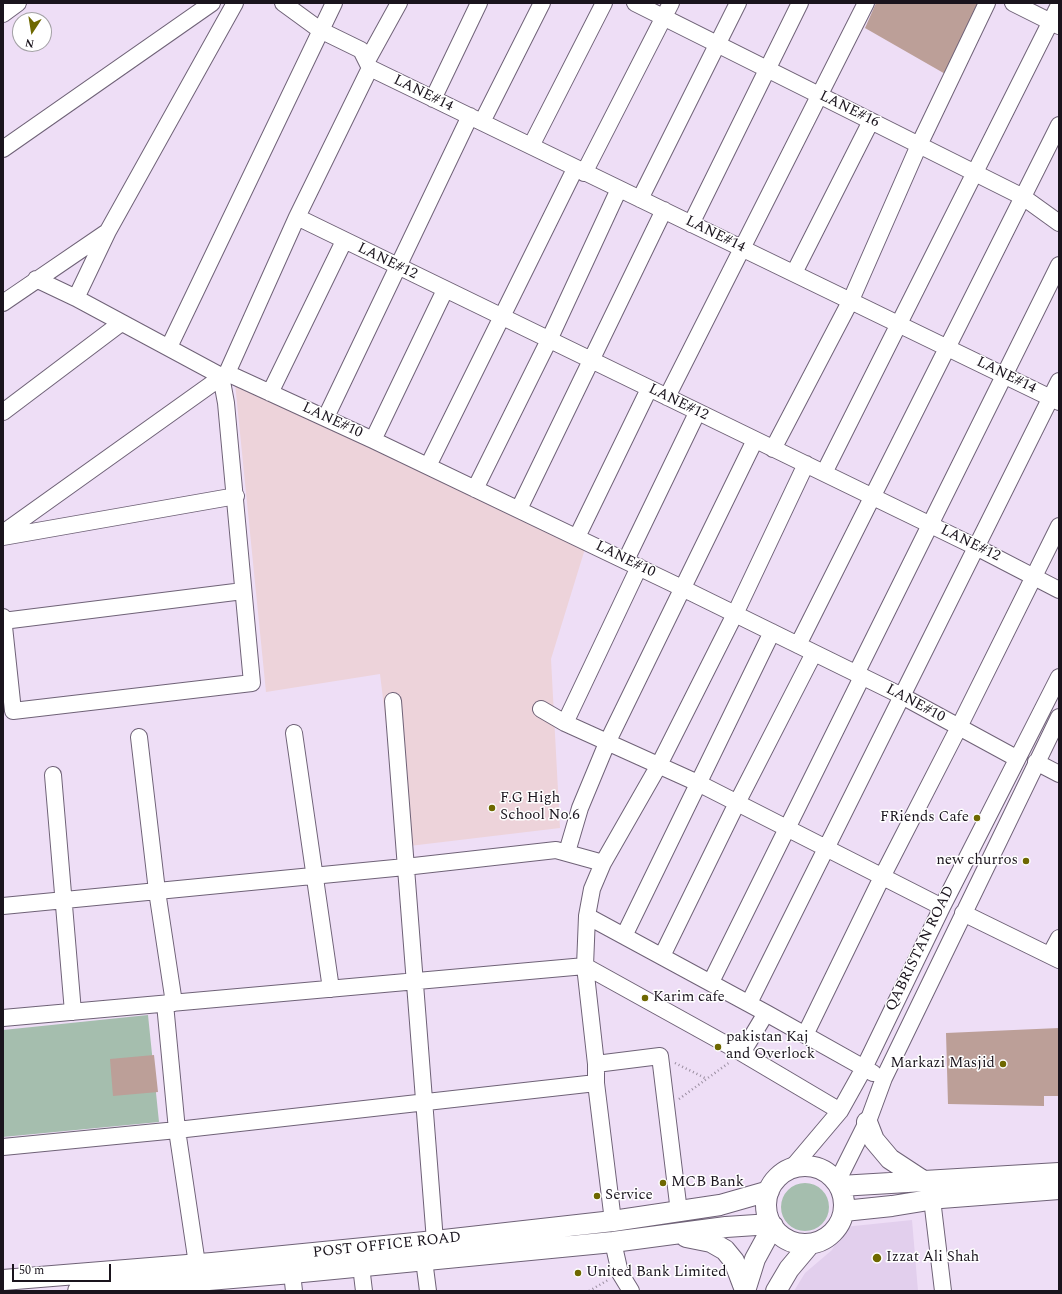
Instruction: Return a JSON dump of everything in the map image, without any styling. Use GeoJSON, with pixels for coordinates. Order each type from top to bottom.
{"type":"FeatureCollection","features":[{"type":"Feature","properties":{"kind":"main road"},"geometry":{"type":"LineString","coordinates":[[867,1122],[874,1140],[890,1159],[929,1191]]}},
{"type":"Feature","properties":{"kind":"main road"},"geometry":{"type":"LineString","coordinates":[[808,1166],[824,1171],[838,1184],[844,1200],[844,1211],[842,1221],[829,1237],[810,1244],[791,1242],[783,1238],[772,1225],[766,1208],[769,1191],[778,1178],[791,1169],[808,1166]]}},
{"type":"Feature","properties":{"kind":"main road"},"geometry":{"type":"LineString","coordinates":[[844,1211],[892,1206],[929,1191],[1059,1173]]}},
{"type":"Feature","properties":{"kind":"main road"},"geometry":{"type":"LineString","coordinates":[[838,1184],[929,1191],[1059,1189]]}},
{"type":"Feature","properties":{"kind":"main road","name":"POST OFFICE ROAD"},"geometry":{"type":"LineString","coordinates":[[78,1291],[208,1269],[679,1212],[720,1205],[769,1191]]}},
{"type":"Feature","properties":{"kind":"main road"},"geometry":{"type":"LineString","coordinates":[[745,1290],[755,1259],[772,1225]]}},
{"type":"Feature","properties":{"kind":"main road","name":"POST OFFICE ROAD"},"geometry":{"type":"LineString","coordinates":[[3,1280],[208,1269],[293,1282],[361,1266],[613,1242],[726,1227],[772,1225]]}},
{"type":"Feature","properties":{"kind":"main road"},"geometry":{"type":"LineString","coordinates":[[669,1235],[711,1242],[725,1250],[734,1261],[745,1290]]}},
{"type":"Feature","properties":{"kind":"main road"},"geometry":{"type":"LineString","coordinates":[[776,1291],[789,1269],[810,1244]]}},
{"type":"Feature","properties":{"kind":"street"},"geometry":{"type":"LineString","coordinates":[[3,14],[18,3]]}},
{"type":"Feature","properties":{"kind":"street"},"geometry":{"type":"LineString","coordinates":[[3,149],[212,3]]}},
{"type":"Feature","properties":{"kind":"street"},"geometry":{"type":"LineString","coordinates":[[76,298],[108,232],[235,3]]}},
{"type":"Feature","properties":{"kind":"street"},"geometry":{"type":"LineString","coordinates":[[283,3],[320,30],[361,50],[368,64]]}},
{"type":"Feature","properties":{"kind":"street"},"geometry":{"type":"LineString","coordinates":[[169,347],[334,3]]}},
{"type":"Feature","properties":{"kind":"street"},"geometry":{"type":"LineString","coordinates":[[3,617],[13,711],[252,683],[224,374],[368,64],[399,3]]}},
{"type":"Feature","properties":{"kind":"street"},"geometry":{"type":"LineString","coordinates":[[433,98],[479,3]]}},
{"type":"Feature","properties":{"kind":"street"},"geometry":{"type":"LineString","coordinates":[[326,418],[397,267],[476,119],[542,3]]}},
{"type":"Feature","properties":{"kind":"street"},"geometry":{"type":"LineString","coordinates":[[531,146],[604,3]]}},
{"type":"Feature","properties":{"kind":"street","name":"LANE#16"},"geometry":{"type":"LineString","coordinates":[[635,3],[1023,197],[1059,223]]}},
{"type":"Feature","properties":{"kind":"street"},"geometry":{"type":"LineString","coordinates":[[428,466],[502,318],[579,171],[671,3]]}},
{"type":"Feature","properties":{"kind":"street"},"geometry":{"type":"LineString","coordinates":[[640,199],[738,3]]}},
{"type":"Feature","properties":{"kind":"street"},"geometry":{"type":"LineString","coordinates":[[692,224],[800,3]]}},
{"type":"Feature","properties":{"kind":"street"},"geometry":{"type":"LineString","coordinates":[[667,397],[866,3]]}},
{"type":"Feature","properties":{"kind":"street"},"geometry":{"type":"LineString","coordinates":[[773,449],[851,300],[919,145],[987,3]]}},
{"type":"Feature","properties":{"kind":"street"},"geometry":{"type":"LineString","coordinates":[[1014,3],[1055,24]]}},
{"type":"Feature","properties":{"kind":"street"},"geometry":{"type":"LineString","coordinates":[[824,473],[975,173],[1055,24],[1059,5]]}},
{"type":"Feature","properties":{"kind":"street","name":"LANE#14"},"geometry":{"type":"LineString","coordinates":[[368,64],[579,171],[664,210],[1055,400]]}},
{"type":"Feature","properties":{"kind":"street"},"geometry":{"type":"LineString","coordinates":[[794,273],[871,121]]}},
{"type":"Feature","properties":{"kind":"street"},"geometry":{"type":"LineString","coordinates":[[798,645],[1059,126]]}},
{"type":"Feature","properties":{"kind":"street"},"geometry":{"type":"LineString","coordinates":[[475,489],[549,340],[619,189]]}},
{"type":"Feature","properties":{"kind":"street"},"geometry":{"type":"LineString","coordinates":[[519,509],[664,210]]}},
{"type":"Feature","properties":{"kind":"street","name":"LANE#12"},"geometry":{"type":"LineString","coordinates":[[297,217],[697,413],[806,464],[976,547],[1059,590]]}},
{"type":"Feature","properties":{"kind":"street"},"geometry":{"type":"LineString","coordinates":[[3,303],[108,232]]}},
{"type":"Feature","properties":{"kind":"street"},"geometry":{"type":"LineString","coordinates":[[270,393],[344,241]]}},
{"type":"Feature","properties":{"kind":"street"},"geometry":{"type":"LineString","coordinates":[[711,982],[859,675],[929,524],[1059,265]]}},
{"type":"Feature","properties":{"kind":"street","name":"LANE#10"},"geometry":{"type":"LineString","coordinates":[[36,280],[76,298],[122,323],[224,374],[326,418],[682,588],[902,696],[1016,758]]}},
{"type":"Feature","properties":{"kind":"street"},"geometry":{"type":"LineString","coordinates":[[373,440],[445,290]]}},
{"type":"Feature","properties":{"kind":"street"},"geometry":{"type":"LineString","coordinates":[[3,412],[122,323]]}},
{"type":"Feature","properties":{"kind":"street"},"geometry":{"type":"LineString","coordinates":[[3,533],[224,374]]}},
{"type":"Feature","properties":{"kind":"street"},"geometry":{"type":"LineString","coordinates":[[749,1003],[976,547],[1055,400],[1059,381]]}},
{"type":"Feature","properties":{"kind":"street"},"geometry":{"type":"LineString","coordinates":[[576,537],[649,389]]}},
{"type":"Feature","properties":{"kind":"street"},"geometry":{"type":"LineString","coordinates":[[565,723],[697,413]]}},
{"type":"Feature","properties":{"kind":"street"},"geometry":{"type":"LineString","coordinates":[[567,852],[580,808],[607,742],[755,440]]}},
{"type":"Feature","properties":{"kind":"street"},"geometry":{"type":"LineString","coordinates":[[612,1221],[596,1083],[596,1064],[585,966],[587,916],[592,889],[602,863],[659,765],[735,614],[806,464]]}},
{"type":"Feature","properties":{"kind":"street"},"geometry":{"type":"LineString","coordinates":[[3,537],[236,496]]}},
{"type":"Feature","properties":{"kind":"street"},"geometry":{"type":"LineString","coordinates":[[805,1034],[882,877],[959,727],[1059,526]]}},
{"type":"Feature","properties":{"kind":"street"},"geometry":{"type":"LineString","coordinates":[[3,621],[243,591]]}},
{"type":"Feature","properties":{"kind":"street"},"geometry":{"type":"LineString","coordinates":[[624,936],[668,843],[700,784],[772,632]]}},
{"type":"Feature","properties":{"kind":"street"},"geometry":{"type":"LineString","coordinates":[[662,956],[737,803],[814,653]]}},
{"type":"Feature","properties":{"kind":"street","name":"QABRISTAN ROAD"},"geometry":{"type":"LineString","coordinates":[[791,1169],[840,1111],[864,1068],[1016,758],[1059,678]]}},
{"type":"Feature","properties":{"kind":"street"},"geometry":{"type":"LineString","coordinates":[[393,701],[434,1241]]}},
{"type":"Feature","properties":{"kind":"street"},"geometry":{"type":"LineString","coordinates":[[541,709],[565,723],[700,784],[942,907]]}},
{"type":"Feature","properties":{"kind":"street","name":"QABRISTAN ROAD"},"geometry":{"type":"LineString","coordinates":[[838,1184],[867,1122],[884,1078],[1059,717]]}},
{"type":"Feature","properties":{"kind":"street"},"geometry":{"type":"LineString","coordinates":[[294,733],[316,876],[331,989]]}},
{"type":"Feature","properties":{"kind":"street"},"geometry":{"type":"LineString","coordinates":[[139,737],[169,1003],[177,1130],[208,1269]]}},
{"type":"Feature","properties":{"kind":"street"},"geometry":{"type":"LineString","coordinates":[[1036,762],[1059,774]]}},
{"type":"Feature","properties":{"kind":"street"},"geometry":{"type":"LineString","coordinates":[[53,775],[73,1012]]}},
{"type":"Feature","properties":{"kind":"street"},"geometry":{"type":"LineString","coordinates":[[3,906],[405,868],[556,850],[602,863]]}},
{"type":"Feature","properties":{"kind":"street"},"geometry":{"type":"LineString","coordinates":[[963,913],[1054,957],[1059,938]]}},
{"type":"Feature","properties":{"kind":"street"},"geometry":{"type":"LineString","coordinates":[[587,916],[711,982],[884,1078]]}},
{"type":"Feature","properties":{"kind":"street"},"geometry":{"type":"LineString","coordinates":[[3,1018],[585,966],[840,1111]]}},
{"type":"Feature","properties":{"kind":"street"},"geometry":{"type":"LineString","coordinates":[[742,1054],[766,1012]]}},
{"type":"Feature","properties":{"kind":"street"},"geometry":{"type":"LineString","coordinates":[[596,1064],[660,1056],[679,1212]]}},
{"type":"Feature","properties":{"kind":"street"},"geometry":{"type":"LineString","coordinates":[[3,1147],[177,1130],[596,1083]]}},
{"type":"Feature","properties":{"kind":"street"},"geometry":{"type":"LineString","coordinates":[[929,1191],[943,1291]]}},
{"type":"Feature","properties":{"kind":"street"},"geometry":{"type":"LineString","coordinates":[[613,1242],[620,1274],[631,1291]]}},
{"type":"Feature","properties":{"kind":"street"},"geometry":{"type":"LineString","coordinates":[[424,1260],[428,1291]]}},
{"type":"Feature","properties":{"kind":"street"},"geometry":{"type":"LineString","coordinates":[[361,1266],[364,1291]]}},
{"type":"Feature","properties":{"kind":"path"},"geometry":{"type":"LineString","coordinates":[[666,1110],[742,1054]]}},
{"type":"Feature","properties":{"kind":"path"},"geometry":{"type":"LineString","coordinates":[[660,1056],[707,1079]]}},
{"type":"Feature","properties":{"kind":"path"},"geometry":{"type":"LineString","coordinates":[[589,1291],[620,1274]]}},
{"type":"Feature","properties":{"kind":"shaded area"},"geometry":{"type":"Polygon","coordinates":[[[235,383],[588,539],[551,659],[560,828],[401,847],[380,674],[266,692],[235,383]]]}},
{"type":"Feature","properties":{"kind":"shaded area","name":"Izzat Ali Shah"},"geometry":{"type":"Polygon","coordinates":[[[912,1220],[918,1291],[794,1291],[805,1273],[832,1250],[844,1227],[912,1220]]]}},
{"type":"Feature","properties":{"kind":"green space"},"geometry":{"type":"Polygon","coordinates":[[[148,1015],[159,1122],[3,1137],[3,1030],[148,1015]]]}},
{"type":"Feature","properties":{"kind":"green space"},"geometry":{"type":"Polygon","coordinates":[[[800,1183],[810,1183],[819,1187],[825,1193],[829,1202],[829,1212],[825,1221],[819,1227],[810,1231],[800,1231],[791,1227],[785,1221],[781,1212],[781,1202],[785,1193],[791,1187],[800,1183]]]}},
{"type":"Feature","properties":{"kind":"building"},"geometry":{"type":"Polygon","coordinates":[[[876,3],[984,3],[947,75],[865,28],[876,3]]]}},
{"type":"Feature","properties":{"kind":"building","name":"Markazi Masjid"},"geometry":{"type":"Polygon","coordinates":[[[1059,1028],[1059,1096],[1044,1096],[1044,1106],[948,1104],[946,1033],[1059,1028]]]}},
{"type":"Feature","properties":{"kind":"building"},"geometry":{"type":"Polygon","coordinates":[[[154,1055],[158,1092],[113,1096],[110,1059],[154,1055]]]}},
{"type":"Feature","properties":{"kind":"place","name":"F.G High School No.6"},"geometry":{"type":"Point","coordinates":[492,808]}},
{"type":"Feature","properties":{"kind":"place","name":"FRiends Cafe"},"geometry":{"type":"Point","coordinates":[977,818]}},
{"type":"Feature","properties":{"kind":"place","name":"new churros"},"geometry":{"type":"Point","coordinates":[1026,861]}},
{"type":"Feature","properties":{"kind":"place","name":"Karim cafe"},"geometry":{"type":"Point","coordinates":[645,998]}},
{"type":"Feature","properties":{"kind":"place","name":"pakistan Kaj and Overlock"},"geometry":{"type":"Point","coordinates":[718,1047]}},
{"type":"Feature","properties":{"kind":"place","name":"Markazi Masjid"},"geometry":{"type":"Point","coordinates":[1003,1064]}},
{"type":"Feature","properties":{"kind":"place","name":"MCB Bank"},"geometry":{"type":"Point","coordinates":[663,1183]}},
{"type":"Feature","properties":{"kind":"place","name":"Service"},"geometry":{"type":"Point","coordinates":[597,1196]}},
{"type":"Feature","properties":{"kind":"place","name":"Izzat Ali Shah"},"geometry":{"type":"Point","coordinates":[877,1258]}},
{"type":"Feature","properties":{"kind":"place","name":"United Bank Limited"},"geometry":{"type":"Point","coordinates":[578,1273]}}]}
